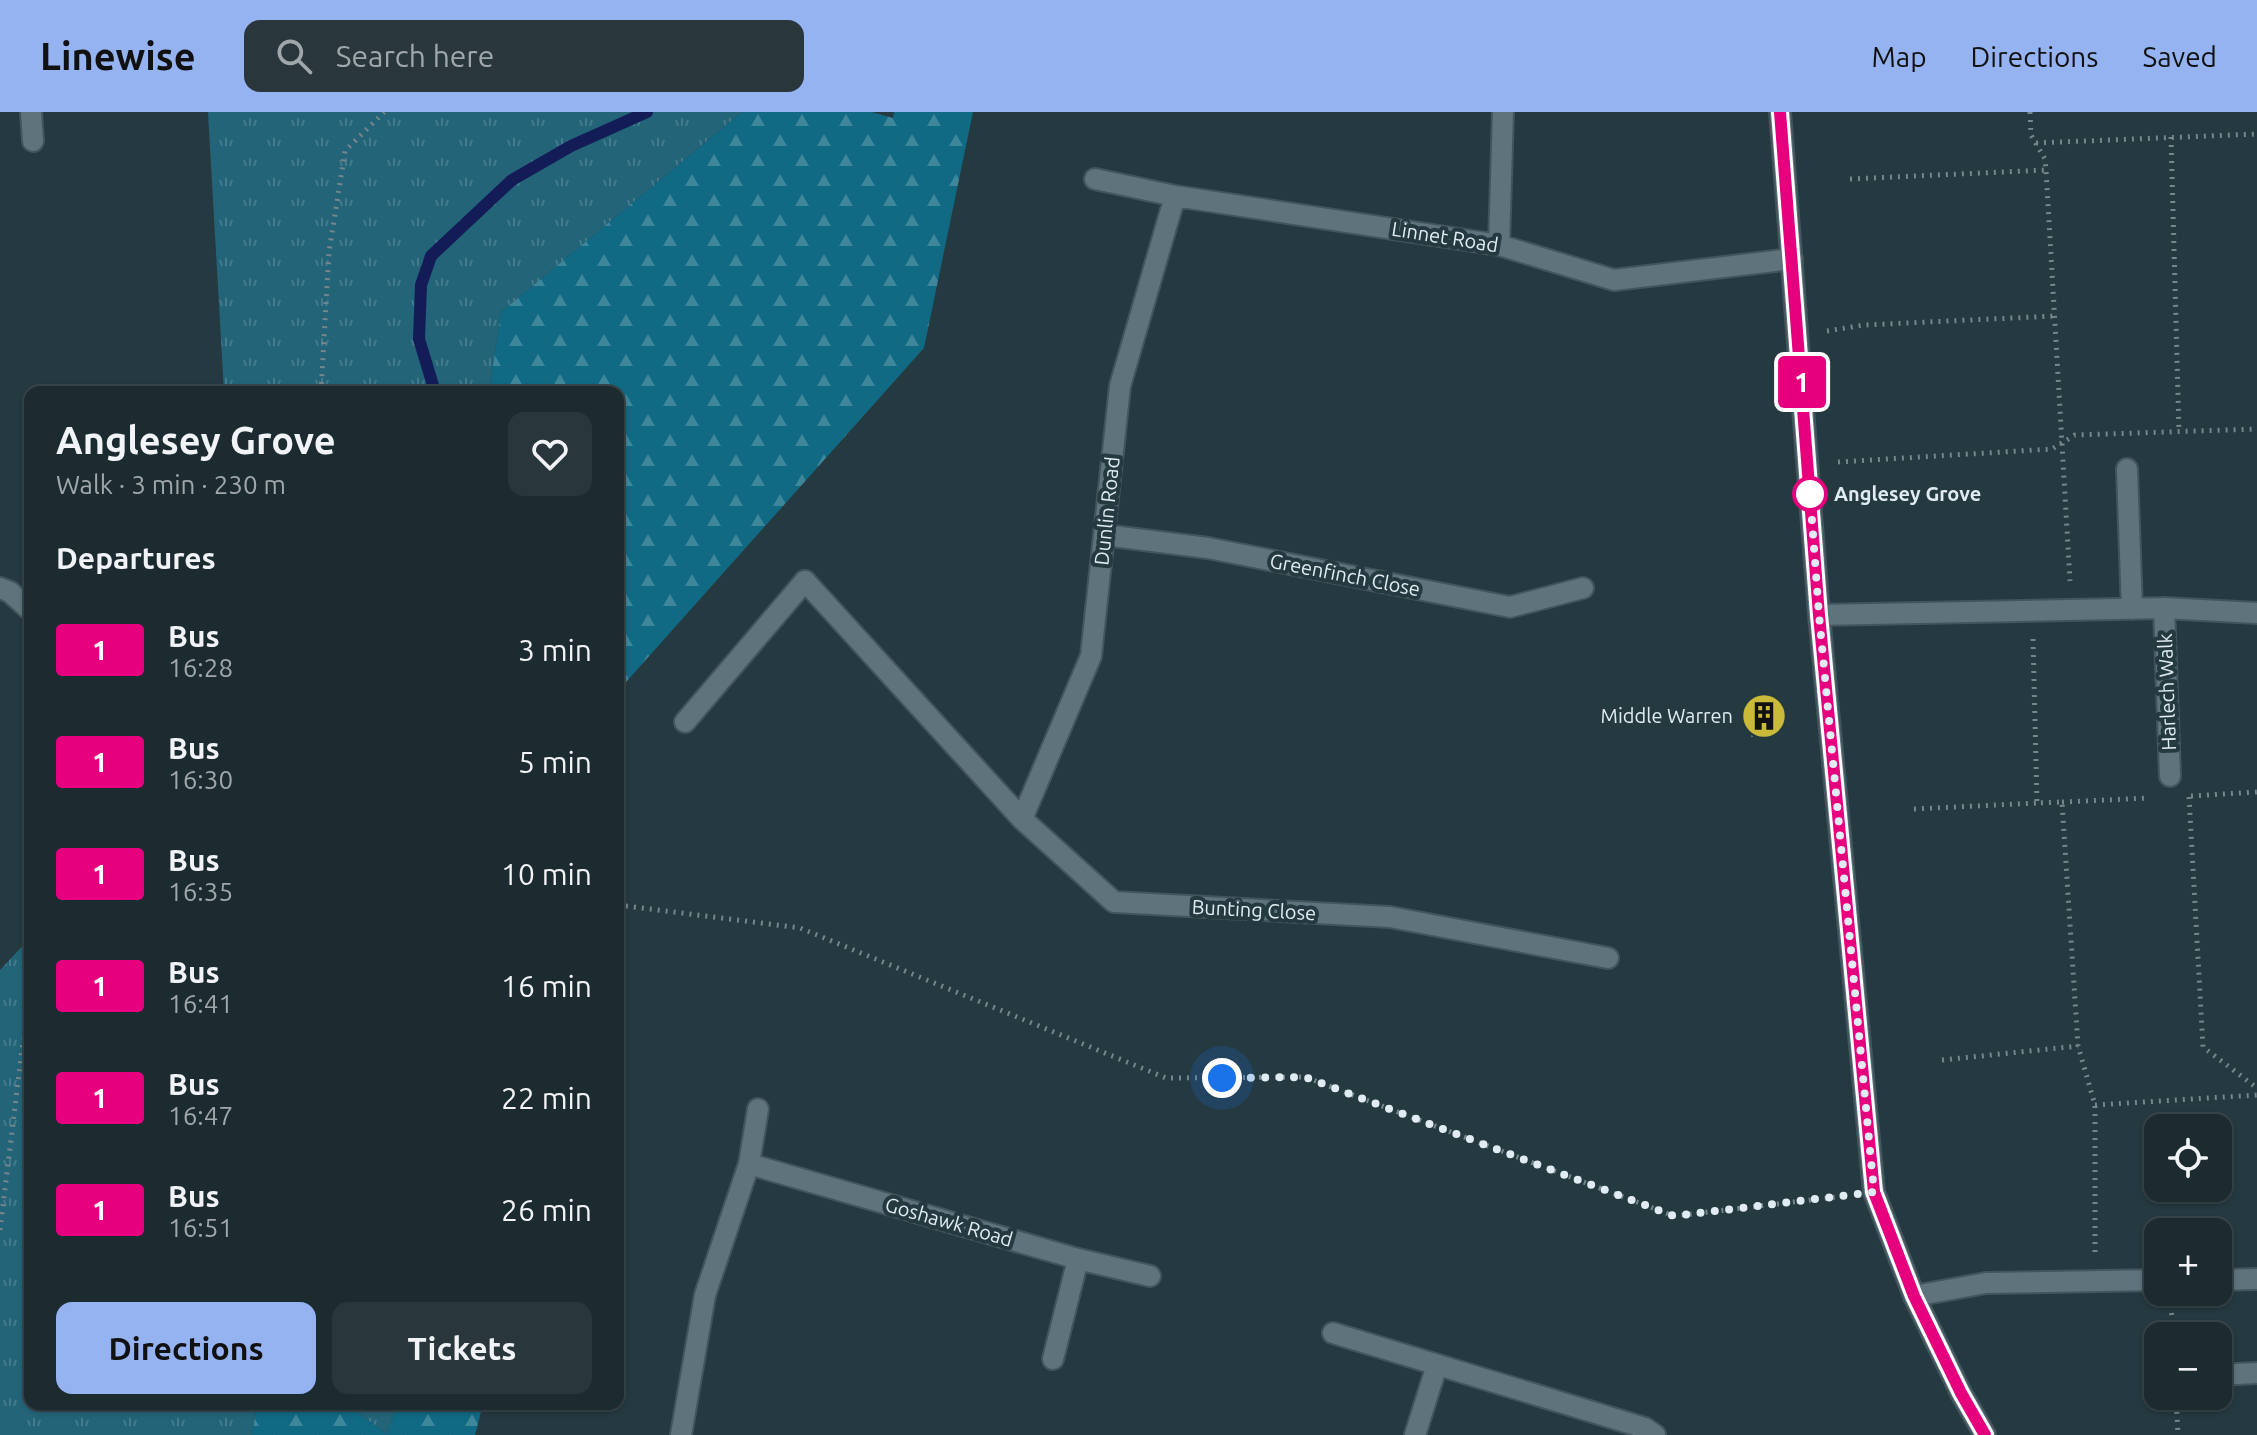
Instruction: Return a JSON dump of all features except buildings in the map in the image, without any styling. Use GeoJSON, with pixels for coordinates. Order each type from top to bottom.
{"type":"FeatureCollection","features":[{"type":"Feature","properties":{"kind":"street"},"geometry":{"type":"LineString","coordinates":[[31,112],[33,141]]}},
{"type":"Feature","properties":{"kind":"street"},"geometry":{"type":"LineString","coordinates":[[1499,245],[1503,112]]}},
{"type":"Feature","properties":{"kind":"street"},"geometry":{"type":"LineString","coordinates":[[1780,112],[1819,615],[1874,1192],[1914,1296],[1985,1435]]}},
{"type":"Feature","properties":{"kind":"street","name":"Linnet Road"},"geometry":{"type":"LineString","coordinates":[[1095,179],[1175,196],[1499,245],[1614,280],[1792,259]]}},
{"type":"Feature","properties":{"kind":"street","name":"Dunlin Road"},"geometry":{"type":"LineString","coordinates":[[1022,819],[1091,656],[1120,386],[1175,196]]}},
{"type":"Feature","properties":{"kind":"street"},"geometry":{"type":"LineString","coordinates":[[2127,469],[2132,609]]}},
{"type":"Feature","properties":{"kind":"street","name":"Greenfinch Close"},"geometry":{"type":"LineString","coordinates":[[1104,535],[1208,548],[1510,607],[1583,588]]}},
{"type":"Feature","properties":{"kind":"street","name":"Bunting Close"},"geometry":{"type":"LineString","coordinates":[[685,722],[805,581],[1022,819],[1114,902],[1390,917],[1608,958]]}},
{"type":"Feature","properties":{"kind":"street"},"geometry":{"type":"LineString","coordinates":[[0,588],[24,605]]}},
{"type":"Feature","properties":{"kind":"street"},"geometry":{"type":"LineString","coordinates":[[1819,615],[2164,608],[2257,613]]}},
{"type":"Feature","properties":{"kind":"street","name":"Harlech Walk"},"geometry":{"type":"LineString","coordinates":[[2164,608],[2170,776]]}},
{"type":"Feature","properties":{"kind":"street"},"geometry":{"type":"LineString","coordinates":[[681,1435],[705,1295],[749,1164],[758,1109]]}},
{"type":"Feature","properties":{"kind":"street","name":"Goshawk Road"},"geometry":{"type":"LineString","coordinates":[[749,1164],[1078,1259],[1150,1276]]}},
{"type":"Feature","properties":{"kind":"street"},"geometry":{"type":"LineString","coordinates":[[1053,1359],[1078,1259]]}},
{"type":"Feature","properties":{"kind":"street"},"geometry":{"type":"LineString","coordinates":[[2232,1280],[2257,1279]]}},
{"type":"Feature","properties":{"kind":"street"},"geometry":{"type":"LineString","coordinates":[[1914,1296],[1986,1283],[2144,1280]]}},
{"type":"Feature","properties":{"kind":"street"},"geometry":{"type":"LineString","coordinates":[[1333,1333],[1645,1428],[1655,1435]]}},
{"type":"Feature","properties":{"kind":"street"},"geometry":{"type":"LineString","coordinates":[[1415,1435],[1437,1365]]}},
{"type":"Feature","properties":{"kind":"street"},"geometry":{"type":"LineString","coordinates":[[2232,1374],[2257,1373]]}},
{"type":"Feature","properties":{"kind":"path"},"geometry":{"type":"LineString","coordinates":[[321,386],[329,252],[345,151],[384,112]]}},
{"type":"Feature","properties":{"kind":"path"},"geometry":{"type":"LineString","coordinates":[[2030,112],[2031,135],[2045,159],[2046,170],[2072,610]]}},
{"type":"Feature","properties":{"kind":"path"},"geometry":{"type":"LineString","coordinates":[[2036,143],[2257,134]]}},
{"type":"Feature","properties":{"kind":"path"},"geometry":{"type":"LineString","coordinates":[[2171,137],[2179,432]]}},
{"type":"Feature","properties":{"kind":"path"},"geometry":{"type":"LineString","coordinates":[[1850,179],[2046,170]]}},
{"type":"Feature","properties":{"kind":"path"},"geometry":{"type":"LineString","coordinates":[[1798,336],[1864,325],[2055,316]]}},
{"type":"Feature","properties":{"kind":"path"},"geometry":{"type":"LineString","coordinates":[[1808,465],[2052,449],[2075,435],[2257,429]]}},
{"type":"Feature","properties":{"kind":"path"},"geometry":{"type":"LineString","coordinates":[[2032,611],[2037,803]]}},
{"type":"Feature","properties":{"kind":"path"},"geometry":{"type":"LineString","coordinates":[[2189,796],[2203,1047],[2257,1088]]}},
{"type":"Feature","properties":{"kind":"path"},"geometry":{"type":"LineString","coordinates":[[1914,809],[2062,802],[2078,1046],[2095,1105],[2095,1281]]}},
{"type":"Feature","properties":{"kind":"path"},"geometry":{"type":"LineString","coordinates":[[624,906],[800,928],[1166,1078],[1305,1077],[1674,1216],[1874,1192]]}},
{"type":"Feature","properties":{"kind":"path"},"geometry":{"type":"LineString","coordinates":[[0,1230],[24,1038]]}},
{"type":"Feature","properties":{"kind":"path"},"geometry":{"type":"LineString","coordinates":[[1942,1060],[2078,1046]]}},
{"type":"Feature","properties":{"kind":"path"},"geometry":{"type":"LineString","coordinates":[[2095,1105],[2257,1095]]}},
{"type":"Feature","properties":{"kind":"path"},"geometry":{"type":"LineString","coordinates":[[2177,1410],[2178,1435]]}},
{"type":"Feature","properties":{"kind":"green space"},"geometry":{"type":"Polygon","coordinates":[[[208,112],[742,112],[501,312],[490,386],[224,386],[208,112]]]}},
{"type":"Feature","properties":{"kind":"green space"},"geometry":{"type":"Polygon","coordinates":[[[742,112],[872,112],[893,118],[894,112],[973,112],[924,348],[624,684],[624,386],[490,386],[501,312],[742,112]]]}},
{"type":"Feature","properties":{"kind":"green space"},"geometry":{"type":"Polygon","coordinates":[[[24,944],[24,1410],[256,1410],[252,1435],[0,1435],[0,970],[24,944]]]}},
{"type":"Feature","properties":{"kind":"green space"},"geometry":{"type":"Polygon","coordinates":[[[256,1410],[354,1410],[387,1434],[396,1410],[481,1410],[475,1435],[252,1435],[256,1410]]]}},
{"type":"Feature","properties":{"kind":"green space"},"geometry":{"type":"Polygon","coordinates":[[[354,1410],[396,1410],[387,1434],[354,1410]]]}},
{"type":"Feature","properties":{"kind":"waterway"},"geometry":{"type":"LineString","coordinates":[[433,386],[419,339],[421,285],[431,256],[512,180],[571,146],[647,112]]}},
{"type":"Feature","properties":{"kind":"bus line","name":"1"},"geometry":{"type":"LineString","coordinates":[[1780,112],[1819,615],[1874,1192],[1914,1296],[1985,1435]]}},
{"type":"Feature","properties":{"kind":"place","name":"Anglesey Grove"},"geometry":{"type":"Point","coordinates":[1810,494]}},
{"type":"Feature","properties":{"kind":"place","name":"Middle Warren"},"geometry":{"type":"Point","coordinates":[1764,716]}},
{"type":"Feature","properties":{"kind":"route"},"geometry":{"type":"LineString","coordinates":[[1222,1078],[1305,1077],[1674,1216],[1874,1192],[1810,494]]}}]}
